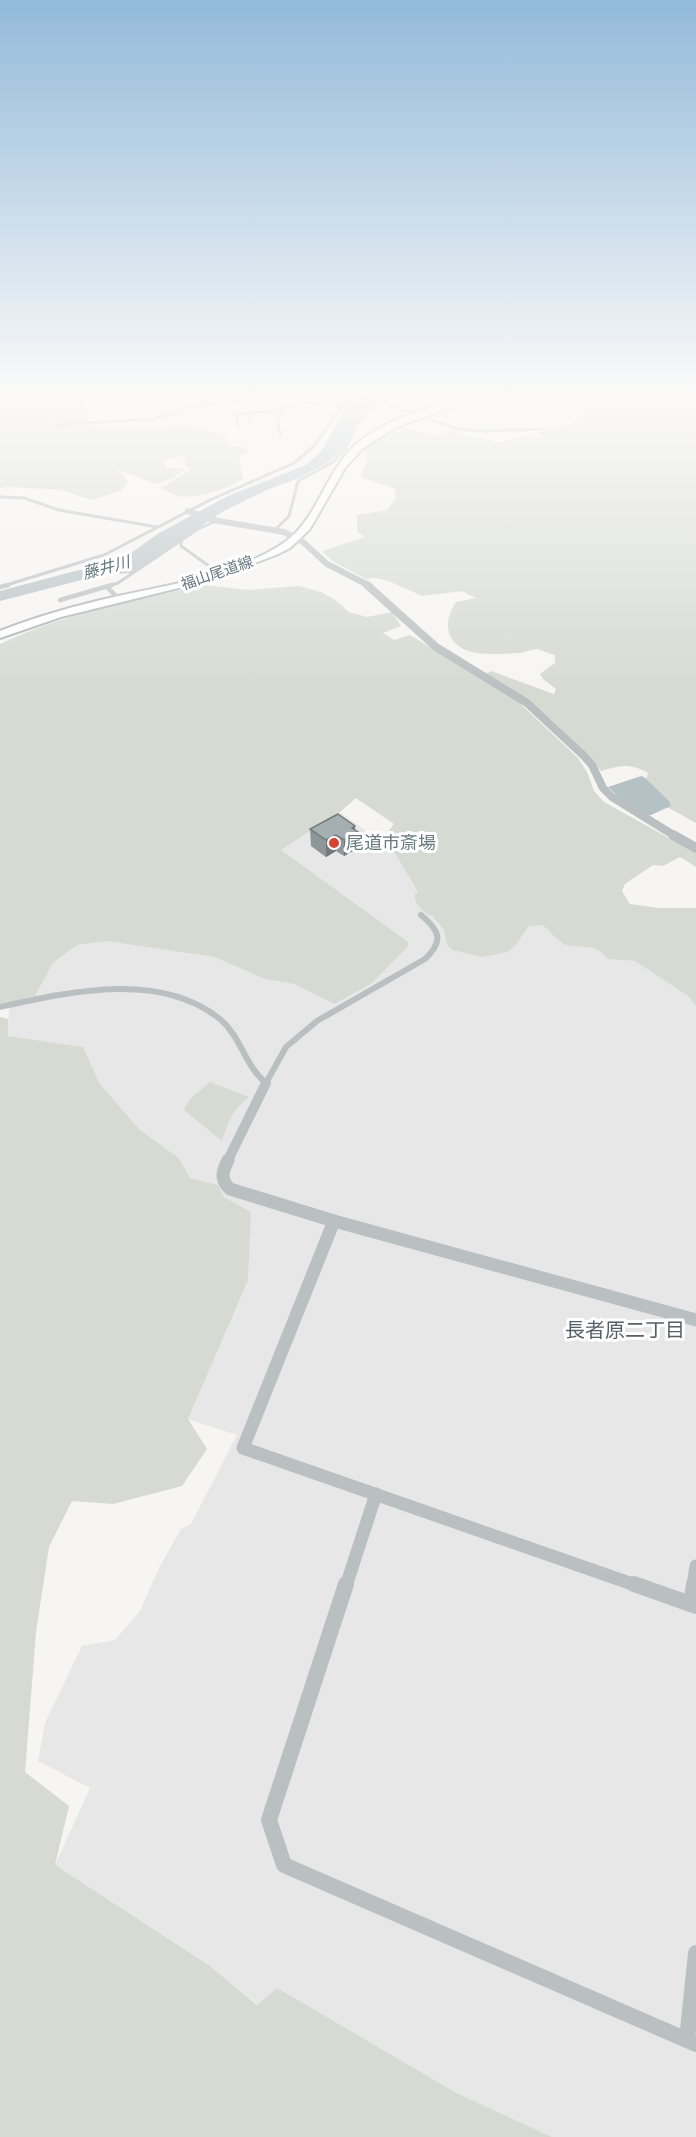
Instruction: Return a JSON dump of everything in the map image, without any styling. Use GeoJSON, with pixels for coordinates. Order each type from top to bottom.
{"type":"FeatureCollection","features":[{"type":"Feature","properties":{"kind":"main road","name":"福山尾道線"},"geometry":{"type":"LineString","coordinates":[[0,635],[58,614],[183,586],[268,555],[296,538],[308,525],[325,493]]}},
{"type":"Feature","properties":{"kind":"street"},"geometry":{"type":"LineString","coordinates":[[0,587],[104,555],[228,493]]}},
{"type":"Feature","properties":{"kind":"street"},"geometry":{"type":"LineString","coordinates":[[275,530],[289,516],[295,493]]}},
{"type":"Feature","properties":{"kind":"street"},"geometry":{"type":"LineString","coordinates":[[0,497],[24,498],[59,510],[158,527]]}},
{"type":"Feature","properties":{"kind":"street"},"geometry":{"type":"LineString","coordinates":[[188,511],[213,520],[275,530],[296,538],[327,564],[370,586],[436,647],[527,703],[583,755],[603,788],[612,797],[648,821],[696,848]]}},
{"type":"Feature","properties":{"kind":"street"},"geometry":{"type":"LineString","coordinates":[[60,600],[92,590],[108,588],[213,520]]}},
{"type":"Feature","properties":{"kind":"street"},"geometry":{"type":"LineString","coordinates":[[181,540],[181,546],[220,574]]}},
{"type":"Feature","properties":{"kind":"street"},"geometry":{"type":"LineString","coordinates":[[108,588],[120,600]]}},
{"type":"Feature","properties":{"kind":"street"},"geometry":{"type":"LineString","coordinates":[[421,915],[436,927],[438,937],[434,951],[425,959],[317,1022],[286,1047],[222,1172],[223,1182],[230,1189],[334,1221],[696,1320]]}},
{"type":"Feature","properties":{"kind":"street"},"geometry":{"type":"LineString","coordinates":[[0,1006],[77,993],[129,988],[173,997],[202,1008],[223,1022],[238,1042],[252,1070],[266,1083]]}},
{"type":"Feature","properties":{"kind":"street"},"geometry":{"type":"LineString","coordinates":[[334,1221],[243,1448],[694,1605],[696,1566]]}},
{"type":"Feature","properties":{"kind":"street"},"geometry":{"type":"LineString","coordinates":[[376,1494],[269,1820],[284,1865],[691,2042],[696,1953]]}},
{"type":"Feature","properties":{"kind":"shaded area"},"geometry":{"type":"Polygon","coordinates":[[[69,493],[115,493],[91,500],[69,493]]]}},
{"type":"Feature","properties":{"kind":"shaded area"},"geometry":{"type":"Polygon","coordinates":[[[171,493],[209,493],[186,497],[171,493]]]}},
{"type":"Feature","properties":{"kind":"shaded area"},"geometry":{"type":"Polygon","coordinates":[[[395,493],[696,493],[696,823],[660,803],[655,788],[646,779],[648,773],[625,766],[601,771],[548,717],[518,694],[486,674],[491,671],[554,694],[556,689],[540,674],[555,663],[555,655],[537,649],[521,653],[478,653],[460,647],[449,633],[450,613],[456,602],[476,598],[462,591],[422,596],[391,582],[376,578],[366,579],[334,562],[322,551],[365,537],[357,532],[357,515],[387,510],[396,498],[395,493]]]}},
{"type":"Feature","properties":{"kind":"shaded area"},"geometry":{"type":"Polygon","coordinates":[[[204,585],[249,590],[299,586],[321,592],[334,599],[349,612],[367,617],[392,612],[401,626],[383,633],[394,640],[410,635],[511,695],[578,758],[588,774],[594,791],[604,802],[696,853],[696,867],[680,857],[663,866],[653,865],[625,884],[622,891],[630,904],[660,908],[696,908],[696,1006],[688,996],[635,961],[608,959],[592,948],[564,944],[542,925],[529,926],[515,946],[507,952],[482,957],[453,950],[447,945],[444,930],[432,915],[427,914],[417,904],[415,894],[418,892],[393,850],[381,841],[394,824],[356,798],[340,812],[281,850],[408,942],[408,946],[372,983],[334,1004],[294,984],[265,979],[214,957],[106,941],[77,945],[53,963],[35,996],[0,1004],[0,644],[75,616],[204,585]]]}},
{"type":"Feature","properties":{"kind":"shaded area"},"geometry":{"type":"Polygon","coordinates":[[[340,812],[393,850],[428,909],[444,930],[447,945],[515,946],[529,926],[542,925],[565,944],[588,946],[602,952],[608,959],[635,961],[688,996],[696,1006],[696,2137],[552,2137],[258,2005],[210,1966],[55,1865],[90,1788],[38,1761],[45,1723],[82,1646],[115,1640],[140,1611],[159,1568],[181,1529],[191,1524],[237,1435],[188,1419],[248,1282],[251,1212],[224,1197],[218,1185],[190,1178],[179,1158],[140,1130],[100,1084],[83,1047],[8,1036],[9,1001],[35,996],[53,963],[77,945],[106,941],[214,957],[265,979],[294,984],[334,1004],[391,929],[385,928],[281,850],[340,812]]]}},
{"type":"Feature","properties":{"kind":"shaded area"},"geometry":{"type":"Polygon","coordinates":[[[0,1017],[8,1019],[8,1036],[83,1047],[100,1084],[140,1130],[179,1158],[190,1178],[218,1185],[224,1197],[251,1212],[248,1281],[188,1419],[207,1449],[182,1486],[113,1504],[72,1501],[49,1547],[36,1632],[25,1772],[69,1806],[55,1865],[210,1966],[257,2005],[277,1988],[458,2094],[552,2137],[0,2137],[0,1017]]]}},
{"type":"Feature","properties":{"kind":"shaded area"},"geometry":{"type":"Polygon","coordinates":[[[210,1082],[249,1097],[231,1117],[222,1141],[184,1110],[190,1099],[210,1082]]]}},
{"type":"Feature","properties":{"kind":"water","name":"藤井川"},"geometry":{"type":"Polygon","coordinates":[[[236,493],[261,493],[222,512],[132,573],[101,575],[0,601],[0,591],[101,566],[131,553],[159,533],[236,493]]]}},
{"type":"Feature","properties":{"kind":"water"},"geometry":{"type":"Polygon","coordinates":[[[641,776],[669,801],[671,806],[651,815],[644,815],[624,802],[608,787],[641,776]]]}},
{"type":"Feature","properties":{"kind":"building"},"geometry":{"type":"Polygon","coordinates":[[[338,814],[355,826],[352,828],[358,832],[344,840],[336,835],[326,840],[310,829],[338,814]]]}},
{"type":"Feature","properties":{"kind":"place","name":"尾道市斎場"},"geometry":{"type":"Point","coordinates":[334,843]}},
{"type":"Feature","properties":{"kind":"district","name":"長者原二丁目"},"geometry":{"type":"Point","coordinates":[625,1330]}}]}
